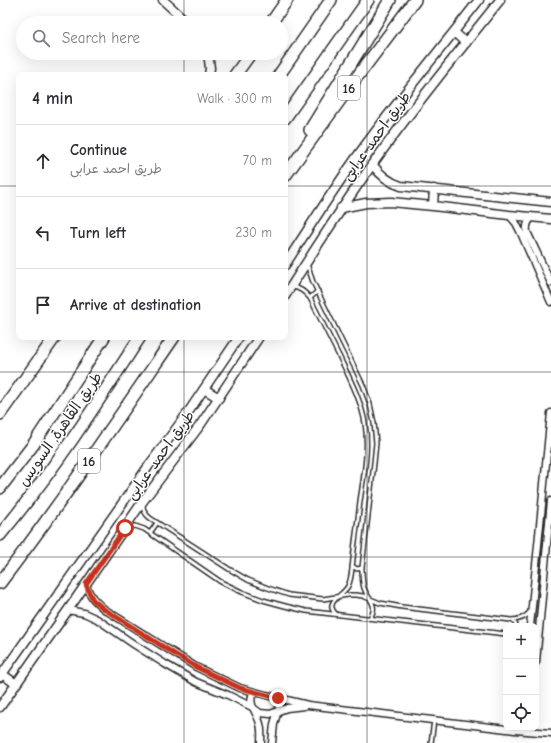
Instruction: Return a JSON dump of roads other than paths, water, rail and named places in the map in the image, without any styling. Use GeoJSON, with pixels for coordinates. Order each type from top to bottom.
{"type":"FeatureCollection","features":[{"type":"Feature","properties":{"kind":"highway"},"geometry":{"type":"LineString","coordinates":[[276,16],[287,0]]}},
{"type":"Feature","properties":{"kind":"highway"},"geometry":{"type":"LineString","coordinates":[[281,72],[331,0]]}},
{"type":"Feature","properties":{"kind":"highway","name":"16"},"geometry":{"type":"LineString","coordinates":[[288,114],[368,0]]}},
{"type":"Feature","properties":{"kind":"highway"},"geometry":{"type":"LineString","coordinates":[[288,171],[307,136],[390,0]]}},
{"type":"Feature","properties":{"kind":"highway","name":"16"},"geometry":{"type":"LineString","coordinates":[[288,172],[415,0]]}},
{"type":"Feature","properties":{"kind":"highway"},"geometry":{"type":"LineString","coordinates":[[237,72],[245,60]]}},
{"type":"Feature","properties":{"kind":"highway"},"geometry":{"type":"LineString","coordinates":[[0,414],[52,340]]}},
{"type":"Feature","properties":{"kind":"highway","name":"طريق القاهرة, السويس"},"geometry":{"type":"LineString","coordinates":[[0,488],[33,444],[102,340]]}},
{"type":"Feature","properties":{"kind":"highway","name":"طريق القاهرة, السويس"},"geometry":{"type":"LineString","coordinates":[[0,535],[28,500],[68,445],[138,340]]}},
{"type":"Feature","properties":{"kind":"highway","name":"16"},"geometry":{"type":"LineString","coordinates":[[0,583],[106,436],[172,340]]}},
{"type":"Feature","properties":{"kind":"street"},"geometry":{"type":"LineString","coordinates":[[163,0],[180,16]]}},
{"type":"Feature","properties":{"kind":"street","name":"طريق احمد عرابى"},"geometry":{"type":"LineString","coordinates":[[288,260],[319,211],[362,150],[407,90],[479,0]]}},
{"type":"Feature","properties":{"kind":"street","name":"طريق احمد عرابى"},"geometry":{"type":"LineString","coordinates":[[288,292],[341,208],[372,164],[418,103],[500,0]]}},
{"type":"Feature","properties":{"kind":"street"},"geometry":{"type":"LineString","coordinates":[[454,32],[466,43]]}},
{"type":"Feature","properties":{"kind":"street"},"geometry":{"type":"LineString","coordinates":[[209,60],[209,72]]}},
{"type":"Feature","properties":{"kind":"street"},"geometry":{"type":"LineString","coordinates":[[372,164],[388,181],[402,186],[551,202]]}},
{"type":"Feature","properties":{"kind":"street"},"geometry":{"type":"LineString","coordinates":[[433,206],[434,189]]}},
{"type":"Feature","properties":{"kind":"street"},"geometry":{"type":"LineString","coordinates":[[341,208],[374,202],[391,202],[551,219]]}},
{"type":"Feature","properties":{"kind":"street"},"geometry":{"type":"LineString","coordinates":[[509,215],[518,228],[551,302]]}},
{"type":"Feature","properties":{"kind":"street"},"geometry":{"type":"LineString","coordinates":[[532,217],[527,225],[527,232],[551,282]]}},
{"type":"Feature","properties":{"kind":"street","name":"طريق احمد عرابى"},"geometry":{"type":"LineString","coordinates":[[1,675],[204,389],[237,340]]}},
{"type":"Feature","properties":{"kind":"street","name":"طريق احمد عرابى"},"geometry":{"type":"LineString","coordinates":[[0,707],[143,501],[219,398],[257,340]]}},
{"type":"Feature","properties":{"kind":"street"},"geometry":{"type":"LineString","coordinates":[[204,389],[219,398]]}},
{"type":"Feature","properties":{"kind":"street"},"geometry":{"type":"LineString","coordinates":[[530,623],[551,413]]}},
{"type":"Feature","properties":{"kind":"street"},"geometry":{"type":"LineString","coordinates":[[536,659],[551,501]]}},
{"type":"Feature","properties":{"kind":"street"},"geometry":{"type":"LineString","coordinates":[[86,584],[93,600],[104,609],[196,667],[240,688],[308,705],[503,728]]}},
{"type":"Feature","properties":{"kind":"street"},"geometry":{"type":"LineString","coordinates":[[97,620],[104,609]]}},
{"type":"Feature","properties":{"kind":"street"},"geometry":{"type":"LineString","coordinates":[[68,610],[84,613],[196,682],[228,695],[252,707],[256,711],[270,714],[287,708],[308,705]]}},
{"type":"Feature","properties":{"kind":"street"},"geometry":{"type":"LineString","coordinates":[[1,675],[16,684]]}},
{"type":"Feature","properties":{"kind":"street"},"geometry":{"type":"LineString","coordinates":[[254,692],[251,697],[252,707],[260,724],[261,743]]}},
{"type":"Feature","properties":{"kind":"street"},"geometry":{"type":"LineString","coordinates":[[272,743],[274,724],[280,704],[278,698]]}},
{"type":"Feature","properties":{"kind":"street"},"geometry":{"type":"LineString","coordinates":[[539,731],[551,733]]}},
{"type":"Feature","properties":{"kind":"lane"},"geometry":{"type":"LineString","coordinates":[[307,262],[309,272],[363,385],[370,404],[374,423],[376,443],[362,568],[364,589],[374,608],[373,614],[370,618]]}},
{"type":"Feature","properties":{"kind":"lane"},"geometry":{"type":"LineString","coordinates":[[291,287],[302,290],[310,298],[354,386],[365,423],[366,461],[352,566],[348,586],[334,601],[332,606],[333,612],[336,614]]}},
{"type":"Feature","properties":{"kind":"lane"},"geometry":{"type":"LineString","coordinates":[[310,298],[318,291]]}},
{"type":"Feature","properties":{"kind":"lane"},"geometry":{"type":"LineString","coordinates":[[143,501],[146,515],[157,523],[248,580],[289,595],[315,599],[356,595],[391,606],[511,620],[520,619],[528,615],[532,610]]}},
{"type":"Feature","properties":{"kind":"lane"},"geometry":{"type":"LineString","coordinates":[[150,533],[157,523]]}},
{"type":"Feature","properties":{"kind":"lane"},"geometry":{"type":"LineString","coordinates":[[125,528],[135,526],[144,529],[221,582],[263,600],[306,611],[503,634]]}},
{"type":"Feature","properties":{"kind":"lane"},"geometry":{"type":"LineString","coordinates":[[352,566],[357,569],[362,568]]}},
{"type":"Feature","properties":{"kind":"lane"},"geometry":{"type":"LineString","coordinates":[[511,620],[515,623]]}},
{"type":"Feature","properties":{"kind":"lane"},"geometry":{"type":"LineString","coordinates":[[431,743],[434,720]]}}]}
